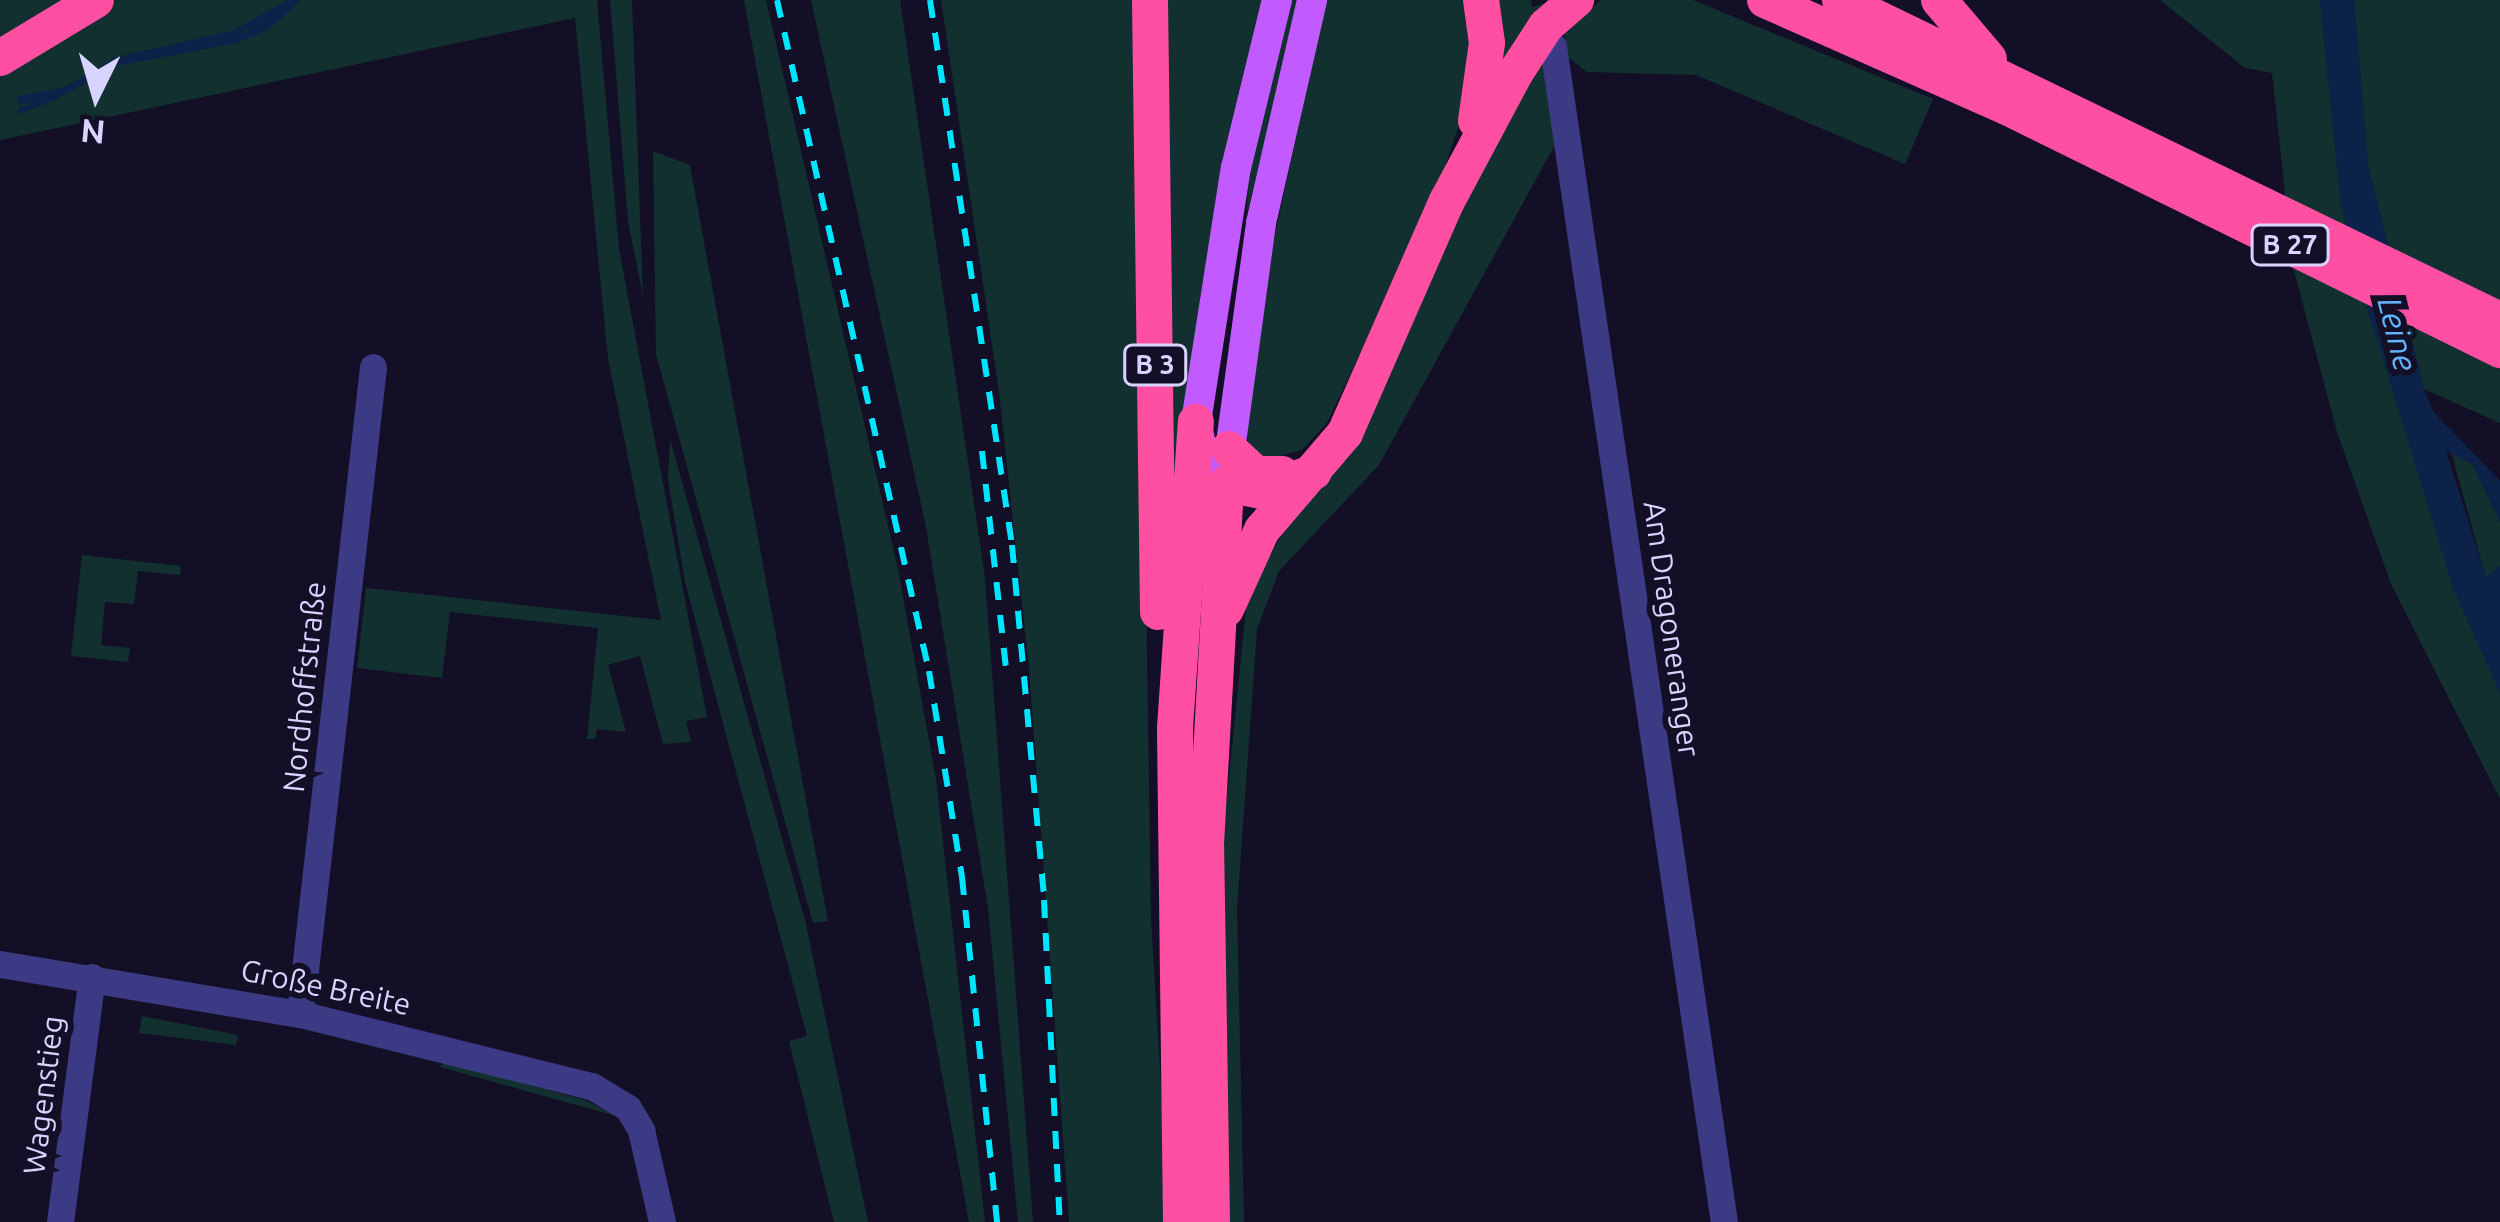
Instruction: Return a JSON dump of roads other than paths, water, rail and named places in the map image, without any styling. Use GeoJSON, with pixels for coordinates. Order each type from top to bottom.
{"type":"FeatureCollection","features":[{"type":"Feature","properties":{"kind":"highway"},"geometry":{"type":"LineString","coordinates":[[0,58],[96,0]]}},
{"type":"Feature","properties":{"kind":"highway","name":"B 3"},"geometry":{"type":"LineString","coordinates":[[1150,0],[1158,604],[1175,728]]}},
{"type":"Feature","properties":{"kind":"highway"},"geometry":{"type":"LineString","coordinates":[[1472,148],[1487,43],[1481,0]]}},
{"type":"Feature","properties":{"kind":"highway"},"geometry":{"type":"LineString","coordinates":[[1213,640],[1262,530],[1341,440],[1472,148],[1546,26],[1576,0]]}},
{"type":"Feature","properties":{"kind":"highway","name":"B 27"},"geometry":{"type":"LineString","coordinates":[[1765,0],[2084,128],[2500,320]]}},
{"type":"Feature","properties":{"kind":"highway","name":"B 27"},"geometry":{"type":"LineString","coordinates":[[1840,0],[2005,74],[2084,128],[2500,350]]}},
{"type":"Feature","properties":{"kind":"highway"},"geometry":{"type":"LineString","coordinates":[[1939,0],[2005,74]]}},
{"type":"Feature","properties":{"kind":"highway"},"geometry":{"type":"LineString","coordinates":[[1228,466],[1256,475],[1288,471],[1318,450],[1358,402]]}},
{"type":"Feature","properties":{"kind":"highway","name":"B 3"},"geometry":{"type":"LineString","coordinates":[[1181,1222],[1175,728],[1196,422]]}},
{"type":"Feature","properties":{"kind":"highway"},"geometry":{"type":"LineString","coordinates":[[1228,466],[1263,491],[1314,472]]}},
{"type":"Feature","properties":{"kind":"highway"},"geometry":{"type":"LineString","coordinates":[[1212,1222],[1206,844],[1213,640],[1228,466]]}},
{"type":"Feature","properties":{"kind":"main road","name":"B 3"},"geometry":{"type":"LineString","coordinates":[[1196,422],[1236,168],[1277,0]]}},
{"type":"Feature","properties":{"kind":"main road"},"geometry":{"type":"LineString","coordinates":[[1196,422],[1205,462],[1228,466],[1262,224],[1312,0]]}},
{"type":"Feature","properties":{"kind":"street","name":"Am Dragoneranger"},"geometry":{"type":"LineString","coordinates":[[1553,46],[1724,1222]]}},
{"type":"Feature","properties":{"kind":"street","name":"Nordhoffstraße"},"geometry":{"type":"LineString","coordinates":[[300,1014],[373,367]]}},
{"type":"Feature","properties":{"kind":"street","name":"Große Breite"},"geometry":{"type":"LineString","coordinates":[[0,964],[300,1014],[592,1086],[628,1108],[645,1142],[662,1222]]}},
{"type":"Feature","properties":{"kind":"street","name":"Wagenstieg"},"geometry":{"type":"LineString","coordinates":[[60,1222],[92,977]]}},
{"type":"Feature","properties":{"kind":"water"},"geometry":{"type":"Polygon","coordinates":[[[293,0],[301,0],[270,29],[238,43],[116,66],[63,96],[18,105],[17,96],[65,87],[110,61],[240,35],[293,0]]]}},
{"type":"Feature","properties":{"kind":"water","name":"Leine"},"geometry":{"type":"Polygon","coordinates":[[[2320,0],[2354,0],[2368,165],[2424,389],[2433,411],[2500,481],[2500,522],[2473,465],[2446,451],[2486,577],[2500,566],[2500,693],[2453,588],[2369,314],[2341,205],[2320,0]]]}},
{"type":"Feature","properties":{"kind":"waterway"},"geometry":{"type":"LineString","coordinates":[[113,61],[235,33],[293,0]]}},
{"type":"Feature","properties":{"kind":"waterway"},"geometry":{"type":"LineString","coordinates":[[20,111],[55,97]]}},
{"type":"Feature","properties":{"kind":"railway"},"geometry":{"type":"LineString","coordinates":[[777,0],[929,671],[962,877],[997,1222]]}},
{"type":"Feature","properties":{"kind":"railway"},"geometry":{"type":"LineString","coordinates":[[930,0],[1012,545],[1044,900],[1060,1222]]}},
{"type":"Feature","properties":{"kind":"railway"},"geometry":{"type":"LineString","coordinates":[[982,451],[1007,678]]}}]}
